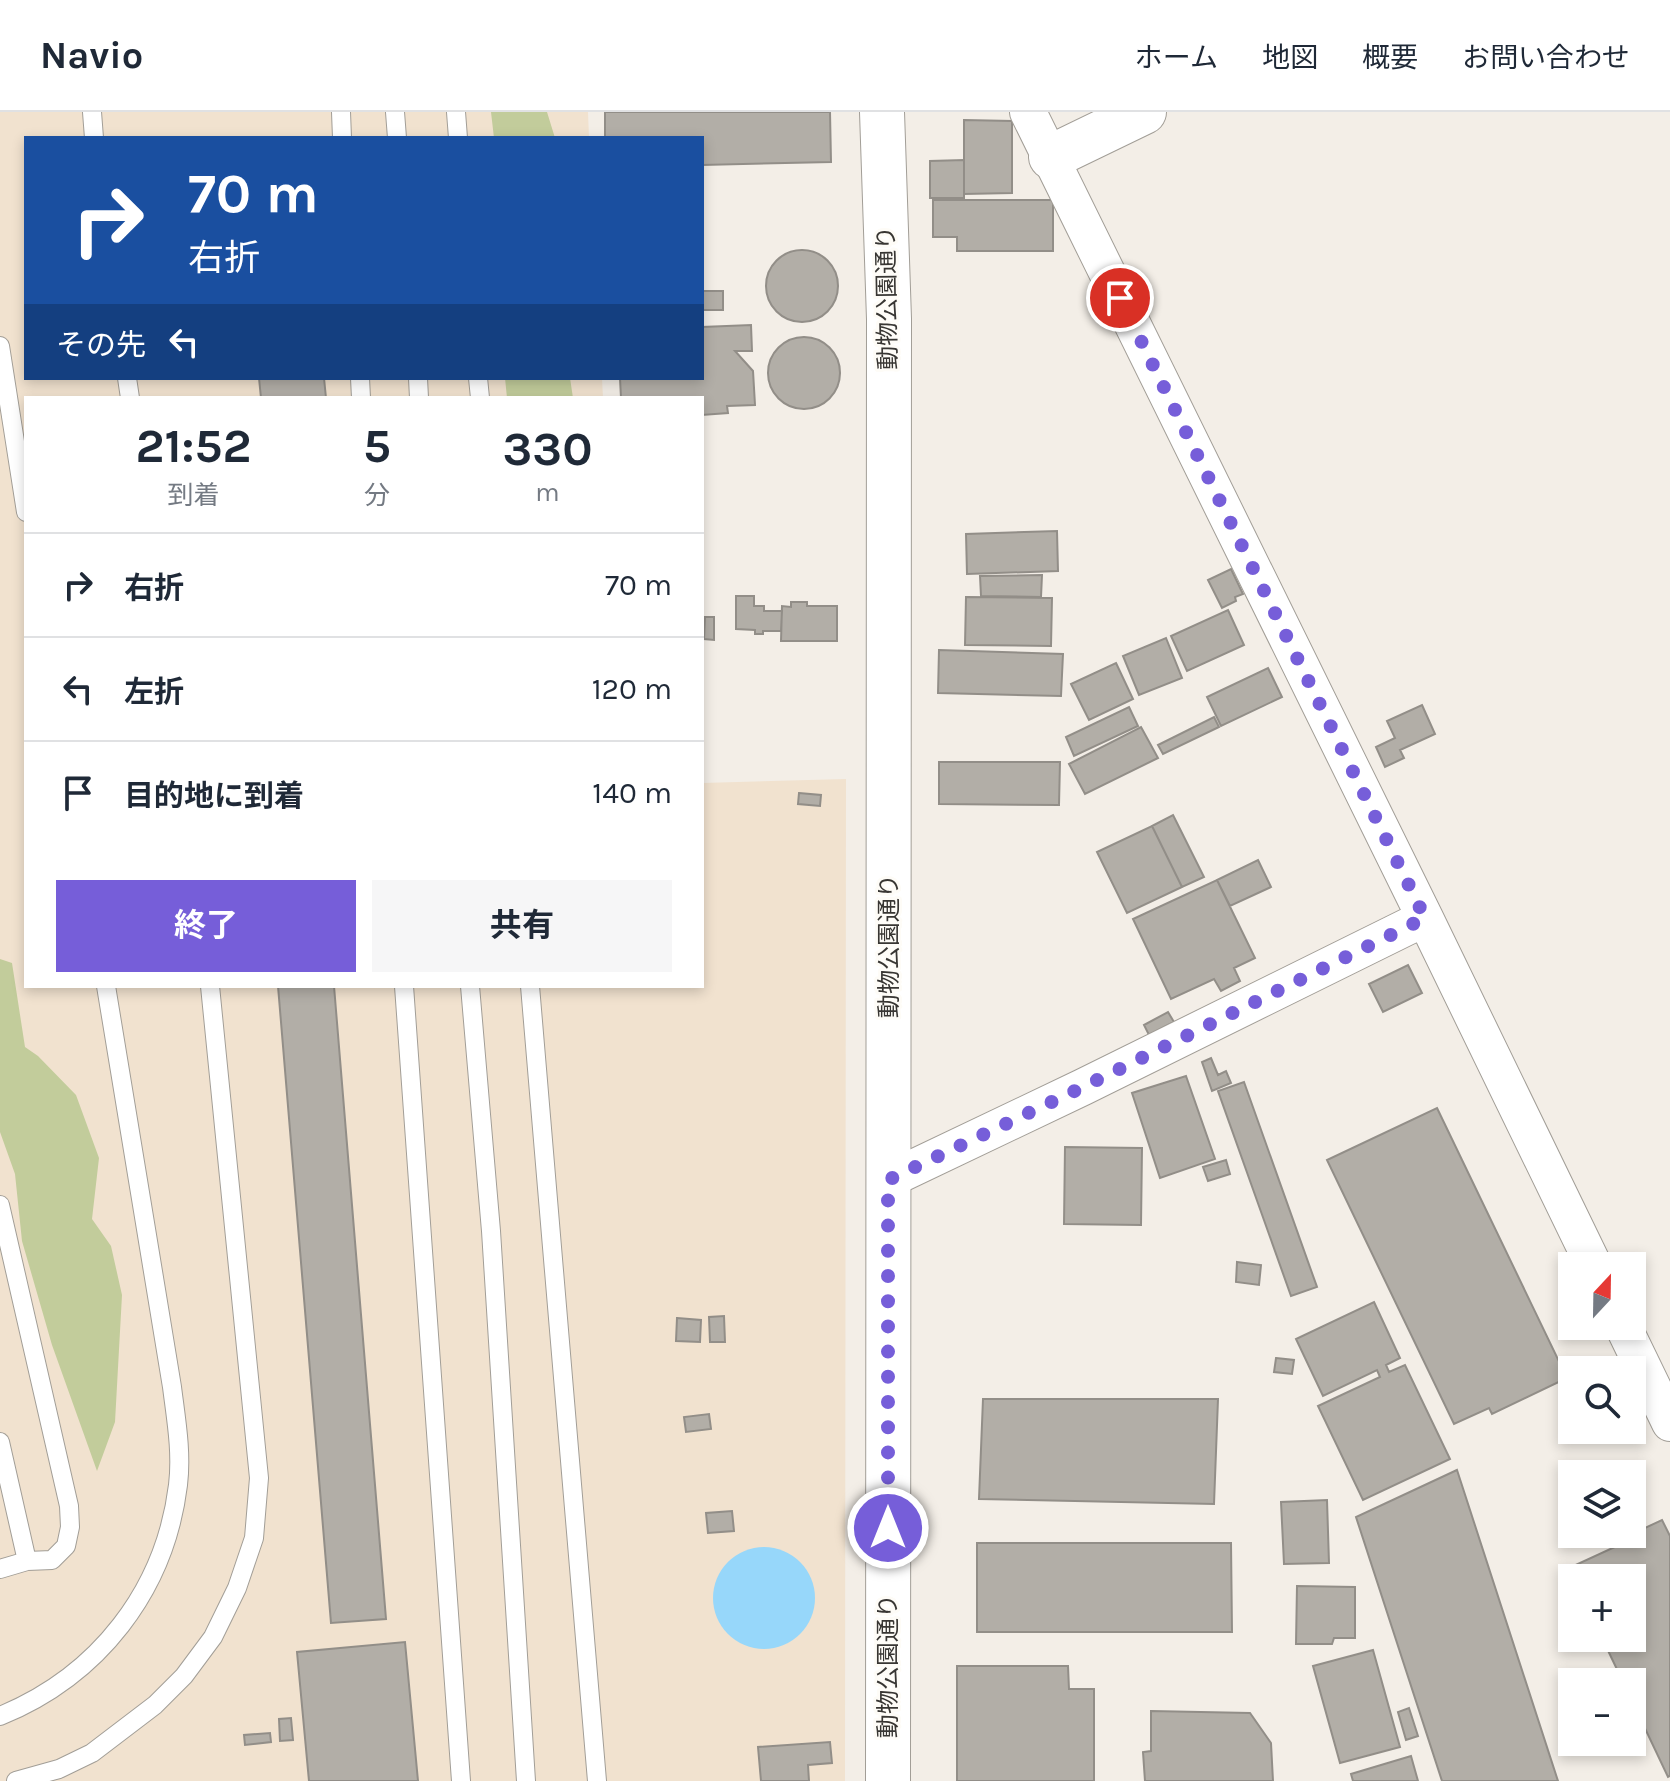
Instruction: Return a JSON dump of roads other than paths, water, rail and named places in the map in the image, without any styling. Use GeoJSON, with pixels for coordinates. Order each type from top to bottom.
{"type":"FeatureCollection","features":[{"type":"Feature","properties":{"kind":"street","name":"動物公園通り"},"geometry":{"type":"LineString","coordinates":[[882,112],[889,319],[888,1781]]}},
{"type":"Feature","properties":{"kind":"street"},"geometry":{"type":"LineString","coordinates":[[1028,112],[1587,1252]]}},
{"type":"Feature","properties":{"kind":"street"},"geometry":{"type":"LineString","coordinates":[[1051,157],[1144,112]]}},
{"type":"Feature","properties":{"kind":"street"},"geometry":{"type":"LineString","coordinates":[[888,1180],[1425,918]]}},
{"type":"Feature","properties":{"kind":"street"},"geometry":{"type":"LineString","coordinates":[[1630,1340],[1670,1423]]}},
{"type":"Feature","properties":{"kind":"lane"},"geometry":{"type":"LineString","coordinates":[[92,112],[94,136]]}},
{"type":"Feature","properties":{"kind":"lane"},"geometry":{"type":"LineString","coordinates":[[341,112],[342,136]]}},
{"type":"Feature","properties":{"kind":"lane"},"geometry":{"type":"LineString","coordinates":[[395,112],[397,136]]}},
{"type":"Feature","properties":{"kind":"lane"},"geometry":{"type":"LineString","coordinates":[[456,112],[458,136]]}},
{"type":"Feature","properties":{"kind":"lane"},"geometry":{"type":"LineString","coordinates":[[0,346],[24,499]]}},
{"type":"Feature","properties":{"kind":"lane"},"geometry":{"type":"LineString","coordinates":[[0,1716],[28,1705],[72,1676],[100,1650],[130,1614],[153,1574],[164,1545],[178,1484],[179,1442],[172,1387],[106,988]]}},
{"type":"Feature","properties":{"kind":"lane"},"geometry":{"type":"LineString","coordinates":[[16,1781],[59,1769],[92,1753],[155,1705],[184,1676],[213,1637],[237,1588],[254,1538],[259,1478],[210,988]]}},
{"type":"Feature","properties":{"kind":"lane"},"geometry":{"type":"LineString","coordinates":[[404,988],[461,1781]]}},
{"type":"Feature","properties":{"kind":"lane"},"geometry":{"type":"LineString","coordinates":[[470,988],[491,1231],[526,1781]]}},
{"type":"Feature","properties":{"kind":"lane"},"geometry":{"type":"LineString","coordinates":[[530,988],[597,1781]]}},
{"type":"Feature","properties":{"kind":"lane"},"geometry":{"type":"LineString","coordinates":[[0,1205],[69,1506],[70,1527],[66,1546],[52,1560],[27,1561],[0,1569]]}},
{"type":"Feature","properties":{"kind":"lane"},"geometry":{"type":"LineString","coordinates":[[0,1442],[27,1561]]}},
{"type":"Feature","properties":{"kind":"water"},"geometry":{"type":"Polygon","coordinates":[[[764,1547],[784,1550],[807,1569],[812,1578],[815,1598],[812,1618],[793,1641],[784,1646],[764,1649],[744,1646],[721,1627],[716,1618],[713,1598],[716,1578],[735,1555],[744,1550],[764,1547]]]}}]}
